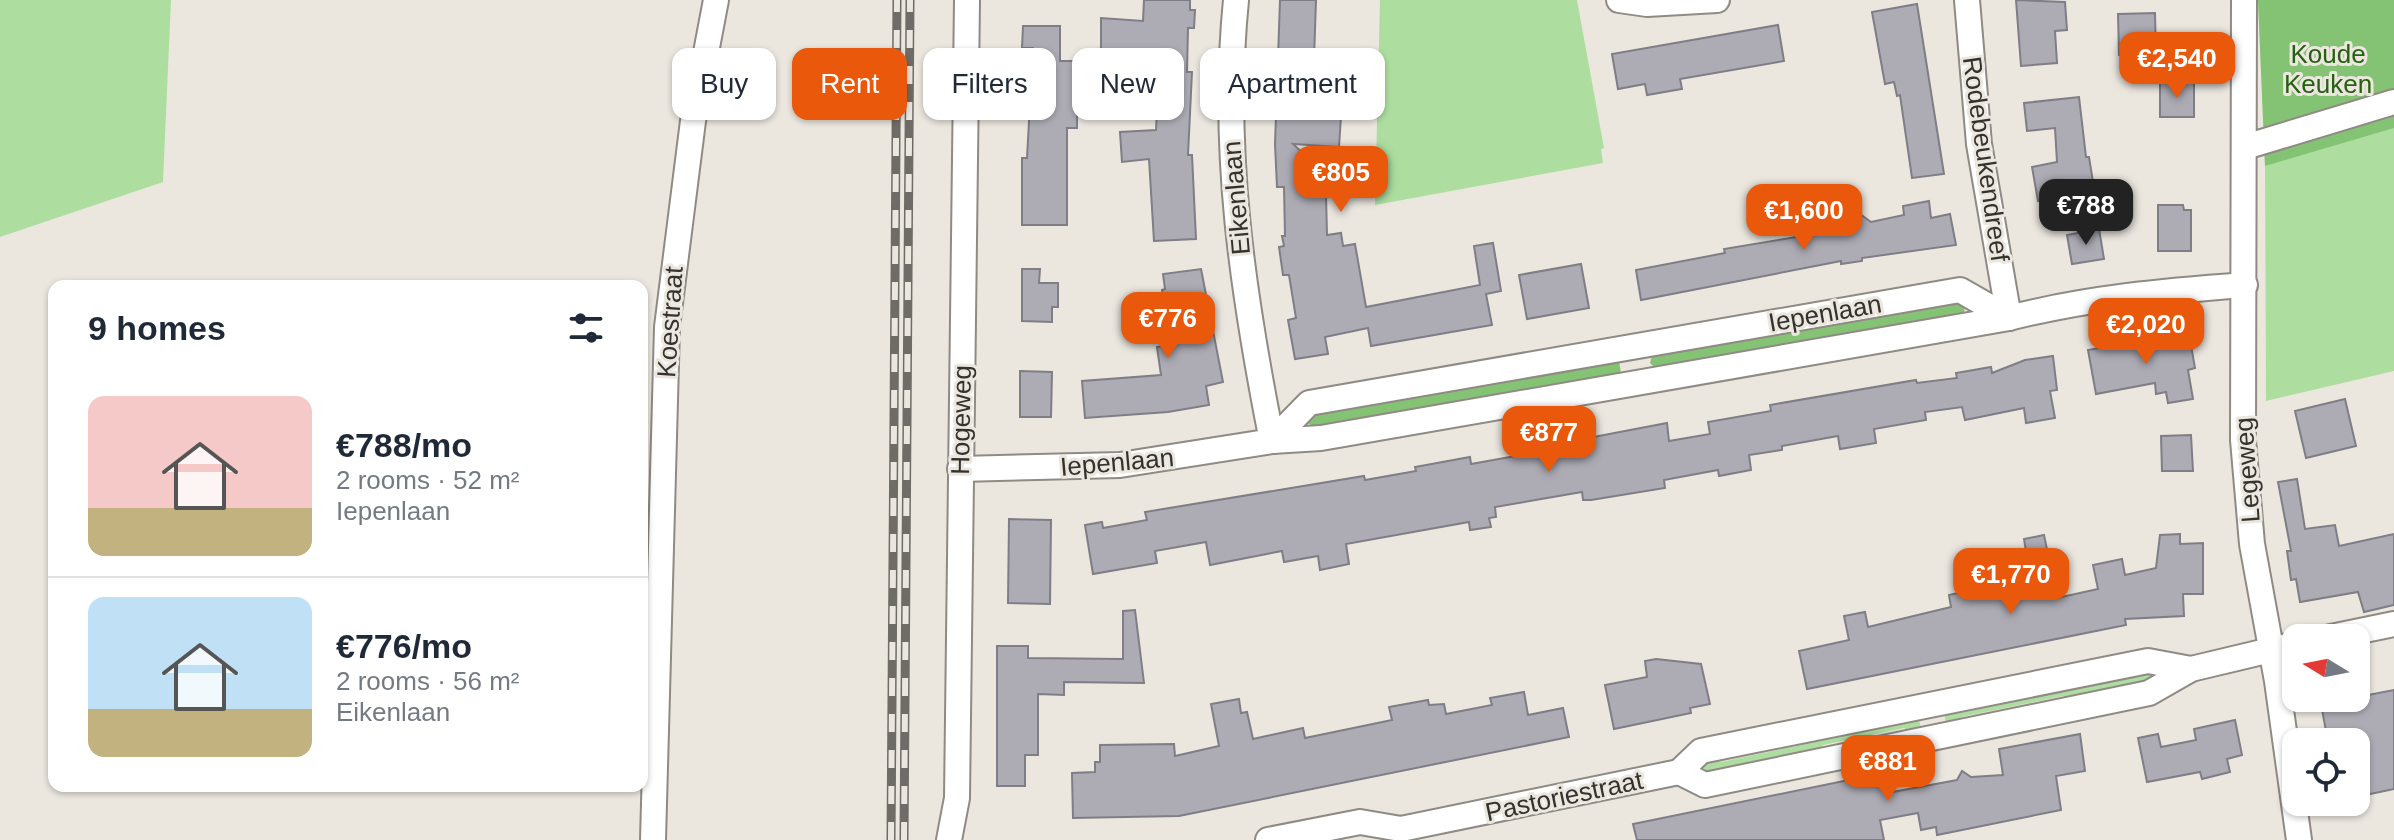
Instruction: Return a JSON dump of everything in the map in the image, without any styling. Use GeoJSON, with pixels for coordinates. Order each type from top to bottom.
{"type":"FeatureCollection","features":[{"type":"Feature","properties":{"kind":"street","name":"Koestraat"},"geometry":{"type":"LineString","coordinates":[[653,840],[667,327],[693,121],[716,0]]}},
{"type":"Feature","properties":{"kind":"street","name":"Hogeweg"},"geometry":{"type":"LineString","coordinates":[[949,840],[957,798],[967,0]]}},
{"type":"Feature","properties":{"kind":"street","name":"Eikenlaan"},"geometry":{"type":"LineString","coordinates":[[1236,0],[1230,91],[1234,198],[1245,298],[1272,441]]}},
{"type":"Feature","properties":{"kind":"street"},"geometry":{"type":"LineString","coordinates":[[1619,0],[1647,4],[1717,0]]}},
{"type":"Feature","properties":{"kind":"street","name":"Rodebeukendreef"},"geometry":{"type":"LineString","coordinates":[[1967,0],[1979,144],[2009,318]]}},
{"type":"Feature","properties":{"kind":"street","name":"Legeweg"},"geometry":{"type":"LineString","coordinates":[[2244,0],[2243,440],[2252,544],[2299,840]]}},
{"type":"Feature","properties":{"kind":"street"},"geometry":{"type":"LineString","coordinates":[[2245,147],[2394,102]]}},
{"type":"Feature","properties":{"kind":"street","name":"Iepenlaan"},"geometry":{"type":"LineString","coordinates":[[960,469],[1120,465],[1272,441],[1321,438],[2009,318],[2104,298],[2245,285]]}},
{"type":"Feature","properties":{"kind":"street","name":"Iepenlaan"},"geometry":{"type":"LineString","coordinates":[[1272,441],[1309,403],[1960,290],[2009,318]]}},
{"type":"Feature","properties":{"kind":"street"},"geometry":{"type":"LineString","coordinates":[[1633,347],[1639,382]]}},
{"type":"Feature","properties":{"kind":"street"},"geometry":{"type":"LineString","coordinates":[[2370,629],[2394,624]]}},
{"type":"Feature","properties":{"kind":"street","name":"Pastoriestraat"},"geometry":{"type":"LineString","coordinates":[[1679,772],[1705,785],[2149,693],[2191,669],[2282,647]]}},
{"type":"Feature","properties":{"kind":"street","name":"Pastoriestraat"},"geometry":{"type":"LineString","coordinates":[[1268,840],[1360,822],[1393,834],[1679,772],[1701,751],[2148,661],[2191,669]]}},
{"type":"Feature","properties":{"kind":"street"},"geometry":{"type":"LineString","coordinates":[[1929,705],[1937,737]]}},
{"type":"Feature","properties":{"kind":"green space"},"geometry":{"type":"Polygon","coordinates":[[[0,0],[171,0],[163,182],[0,237],[0,0]]]}},
{"type":"Feature","properties":{"kind":"green space"},"geometry":{"type":"Polygon","coordinates":[[[1380,0],[1577,0],[1604,148],[1601,149],[1603,163],[1375,205],[1377,120],[1385,120],[1385,48],[1379,48],[1380,0]]]}},
{"type":"Feature","properties":{"kind":"green space"},"geometry":{"type":"Polygon","coordinates":[[[2258,0],[2394,0],[2394,371],[2266,401],[2265,166],[2258,0]]]}},
{"type":"Feature","properties":{"kind":"green space","name":"Koude Keuken"},"geometry":{"type":"Polygon","coordinates":[[[2258,0],[2394,0],[2394,128],[2265,166],[2258,0]]]}},
{"type":"Feature","properties":{"kind":"green space"},"geometry":{"type":"Polygon","coordinates":[[[1954,300],[1965,304],[1964,314],[1655,368],[1650,363],[1652,355],[1954,300]]]}},
{"type":"Feature","properties":{"kind":"green space"},"geometry":{"type":"Polygon","coordinates":[[[1619,361],[1621,373],[1318,429],[1307,423],[1309,413],[1619,361]]]}},
{"type":"Feature","properties":{"kind":"green space"},"geometry":{"type":"Polygon","coordinates":[[[2140,669],[2151,672],[2152,682],[2072,701],[2063,696],[1961,717],[1955,725],[1946,724],[1944,712],[2079,682],[2087,687],[2135,677],[2140,669]]]}},
{"type":"Feature","properties":{"kind":"green space"},"geometry":{"type":"Polygon","coordinates":[[[1918,717],[1921,727],[1913,734],[1904,728],[1823,745],[1817,753],[1707,772],[1703,767],[1704,761],[1713,756],[1721,762],[1802,745],[1808,737],[1918,717]]]}},
{"type":"Feature","properties":{"kind":"building"},"geometry":{"type":"Polygon","coordinates":[[[1144,0],[1190,0],[1190,10],[1195,10],[1194,28],[1188,28],[1187,72],[1192,72],[1188,155],[1192,155],[1196,239],[1154,241],[1149,159],[1122,162],[1120,132],[1156,130],[1156,120],[1184,120],[1184,48],[1101,48],[1101,18],[1143,21],[1144,0]]]}},
{"type":"Feature","properties":{"kind":"building"},"geometry":{"type":"Polygon","coordinates":[[[1280,0],[1316,0],[1314,48],[1278,48],[1280,0]]]}},
{"type":"Feature","properties":{"kind":"building"},"geometry":{"type":"Polygon","coordinates":[[[2016,0],[2065,2],[2067,30],[2055,31],[2057,63],[2021,66],[2016,0]]]}},
{"type":"Feature","properties":{"kind":"building"},"geometry":{"type":"Polygon","coordinates":[[[1917,4],[1944,174],[1912,178],[1900,95],[1897,96],[1894,82],[1885,84],[1872,12],[1917,4]]]}},
{"type":"Feature","properties":{"kind":"building"},"geometry":{"type":"Polygon","coordinates":[[[2155,13],[2156,55],[2119,55],[2118,14],[2155,13]]]}},
{"type":"Feature","properties":{"kind":"building"},"geometry":{"type":"Polygon","coordinates":[[[1778,25],[1784,61],[1680,79],[1682,89],[1647,95],[1645,84],[1618,89],[1612,54],[1778,25]]]}},
{"type":"Feature","properties":{"kind":"building"},"geometry":{"type":"Polygon","coordinates":[[[1023,26],[1060,26],[1060,61],[1072,61],[1072,120],[1077,120],[1077,128],[1067,128],[1067,225],[1022,225],[1022,158],[1027,158],[1029,120],[1056,120],[1056,48],[1022,48],[1023,26]]]}},
{"type":"Feature","properties":{"kind":"building"},"geometry":{"type":"Polygon","coordinates":[[[2160,82],[2194,82],[2194,117],[2160,117],[2160,82]]]}},
{"type":"Feature","properties":{"kind":"building"},"geometry":{"type":"Polygon","coordinates":[[[2079,97],[2086,157],[2089,157],[2094,188],[2038,201],[2032,167],[2057,162],[2055,128],[2027,131],[2024,103],[2079,97]]]}},
{"type":"Feature","properties":{"kind":"building"},"geometry":{"type":"Polygon","coordinates":[[[1276,120],[1341,120],[1339,147],[1293,144],[1348,195],[1326,195],[1327,235],[1341,233],[1343,246],[1355,244],[1366,307],[1480,285],[1474,246],[1493,243],[1501,291],[1486,294],[1492,325],[1371,346],[1368,328],[1325,337],[1328,354],[1295,359],[1288,320],[1296,318],[1289,275],[1283,275],[1279,247],[1284,246],[1282,236],[1285,236],[1284,187],[1277,187],[1276,120]]]}},
{"type":"Feature","properties":{"kind":"building"},"geometry":{"type":"Polygon","coordinates":[[[1929,201],[1931,218],[1950,214],[1956,245],[1862,258],[1862,261],[1841,264],[1841,261],[1641,300],[1636,270],[1725,253],[1724,249],[1815,234],[1839,227],[1837,216],[1856,211],[1871,222],[1904,215],[1903,206],[1929,201]]]}},
{"type":"Feature","properties":{"kind":"building"},"geometry":{"type":"Polygon","coordinates":[[[2158,205],[2183,205],[2184,210],[2191,210],[2191,251],[2158,251],[2158,205]]]}},
{"type":"Feature","properties":{"kind":"building"},"geometry":{"type":"Polygon","coordinates":[[[2099,229],[2104,259],[2072,264],[2067,235],[2099,229]]]}},
{"type":"Feature","properties":{"kind":"building"},"geometry":{"type":"Polygon","coordinates":[[[1581,264],[1589,308],[1527,319],[1519,275],[1581,264]]]}},
{"type":"Feature","properties":{"kind":"building"},"geometry":{"type":"Polygon","coordinates":[[[1022,269],[1040,269],[1039,283],[1058,283],[1058,307],[1052,307],[1052,322],[1022,321],[1022,269]]]}},
{"type":"Feature","properties":{"kind":"building"},"geometry":{"type":"Polygon","coordinates":[[[1201,269],[1223,382],[1206,386],[1209,405],[1168,412],[1085,418],[1082,381],[1161,375],[1157,347],[1171,345],[1162,290],[1165,289],[1163,274],[1201,269]]]}},
{"type":"Feature","properties":{"kind":"building"},"geometry":{"type":"Polygon","coordinates":[[[2189,334],[2195,368],[2188,370],[2193,399],[2168,403],[2166,392],[2156,394],[2155,383],[2096,394],[2088,350],[2189,334]]]}},
{"type":"Feature","properties":{"kind":"building"},"geometry":{"type":"Polygon","coordinates":[[[2053,356],[2057,390],[2050,391],[2055,418],[2026,423],[2024,408],[1965,420],[1962,407],[1925,412],[1926,420],[1874,429],[1876,443],[1840,449],[1838,436],[1782,446],[1782,450],[1749,455],[1751,470],[1719,476],[1718,470],[1664,480],[1665,488],[1591,500],[1583,500],[1582,492],[1495,507],[1496,517],[1489,518],[1491,527],[1470,530],[1469,522],[1346,544],[1349,564],[1320,570],[1318,556],[1284,562],[1282,551],[1210,565],[1206,542],[1155,551],[1157,563],[1093,574],[1085,525],[1102,522],[1103,528],[1147,520],[1145,512],[1364,476],[1365,480],[1470,457],[1471,464],[1521,455],[1520,448],[1546,444],[1548,458],[1586,452],[1583,439],[1667,423],[1669,441],[1710,434],[1708,422],[1771,411],[1770,405],[1916,380],[1917,383],[1957,378],[1956,373],[1991,367],[1992,373],[2025,360],[2053,356]]]}},
{"type":"Feature","properties":{"kind":"building"},"geometry":{"type":"Polygon","coordinates":[[[1020,371],[1052,372],[1051,417],[1020,417],[1020,371]]]}},
{"type":"Feature","properties":{"kind":"building"},"geometry":{"type":"Polygon","coordinates":[[[2345,399],[2356,446],[2306,458],[2295,411],[2345,399]]]}},
{"type":"Feature","properties":{"kind":"building"},"geometry":{"type":"Polygon","coordinates":[[[2191,435],[2193,471],[2162,471],[2161,436],[2191,435]]]}},
{"type":"Feature","properties":{"kind":"building"},"geometry":{"type":"Polygon","coordinates":[[[2297,479],[2305,529],[2335,525],[2339,546],[2394,534],[2394,605],[2364,612],[2358,592],[2300,602],[2296,579],[2291,580],[2287,551],[2291,551],[2278,482],[2297,479]]]}},
{"type":"Feature","properties":{"kind":"building"},"geometry":{"type":"Polygon","coordinates":[[[1009,519],[1051,520],[1050,604],[1008,603],[1009,519]]]}},
{"type":"Feature","properties":{"kind":"building"},"geometry":{"type":"Polygon","coordinates":[[[2180,534],[2180,544],[2203,543],[2203,594],[2183,594],[2184,616],[2125,619],[2126,625],[1807,689],[1799,651],[1849,640],[1844,616],[1865,612],[1868,627],[1951,607],[1949,595],[2030,577],[2024,539],[2044,535],[2057,598],[2098,589],[2093,565],[2122,559],[2125,575],[2156,568],[2160,535],[2180,534]]]}},
{"type":"Feature","properties":{"kind":"building"},"geometry":{"type":"Polygon","coordinates":[[[1135,610],[1144,683],[1064,682],[1064,695],[1038,694],[1038,755],[1025,755],[1025,786],[997,786],[997,646],[1028,646],[1028,658],[1123,659],[1123,611],[1135,610]]]}},
{"type":"Feature","properties":{"kind":"building"},"geometry":{"type":"Polygon","coordinates":[[[1656,659],[1701,664],[1710,704],[1690,708],[1691,713],[1614,729],[1605,685],[1647,677],[1645,661],[1656,659]]]}},
{"type":"Feature","properties":{"kind":"building"},"geometry":{"type":"Polygon","coordinates":[[[2394,690],[2394,789],[2370,794],[2370,728],[2325,728],[2322,712],[2370,712],[2370,695],[2394,690]]]}},
{"type":"Feature","properties":{"kind":"building"},"geometry":{"type":"Polygon","coordinates":[[[1524,692],[1528,715],[1563,708],[1569,737],[1179,816],[1073,818],[1072,773],[1095,772],[1095,762],[1100,762],[1100,745],[1174,744],[1175,756],[1219,746],[1211,704],[1239,699],[1241,713],[1247,712],[1253,739],[1303,728],[1305,738],[1392,720],[1389,707],[1428,700],[1429,705],[1444,704],[1446,714],[1492,705],[1490,698],[1524,692]]]}},
{"type":"Feature","properties":{"kind":"building"},"geometry":{"type":"Polygon","coordinates":[[[2235,720],[2242,755],[2227,759],[2230,772],[2202,779],[2200,772],[2147,782],[2138,738],[2158,734],[2161,747],[2196,740],[2194,729],[2235,720]]]}},
{"type":"Feature","properties":{"kind":"building"},"geometry":{"type":"Polygon","coordinates":[[[2080,734],[2085,771],[2056,776],[2061,810],[1937,835],[1936,827],[1921,830],[1918,813],[1880,820],[1884,840],[1637,840],[1633,824],[1883,773],[1887,793],[1957,780],[1962,771],[1971,777],[2003,775],[1999,749],[2080,734]]]}},
{"type":"Feature","properties":{"kind":"railway"},"geometry":{"type":"LineString","coordinates":[[891,840],[897,0]]}},
{"type":"Feature","properties":{"kind":"railway"},"geometry":{"type":"LineString","coordinates":[[904,840],[910,0]]}}]}
